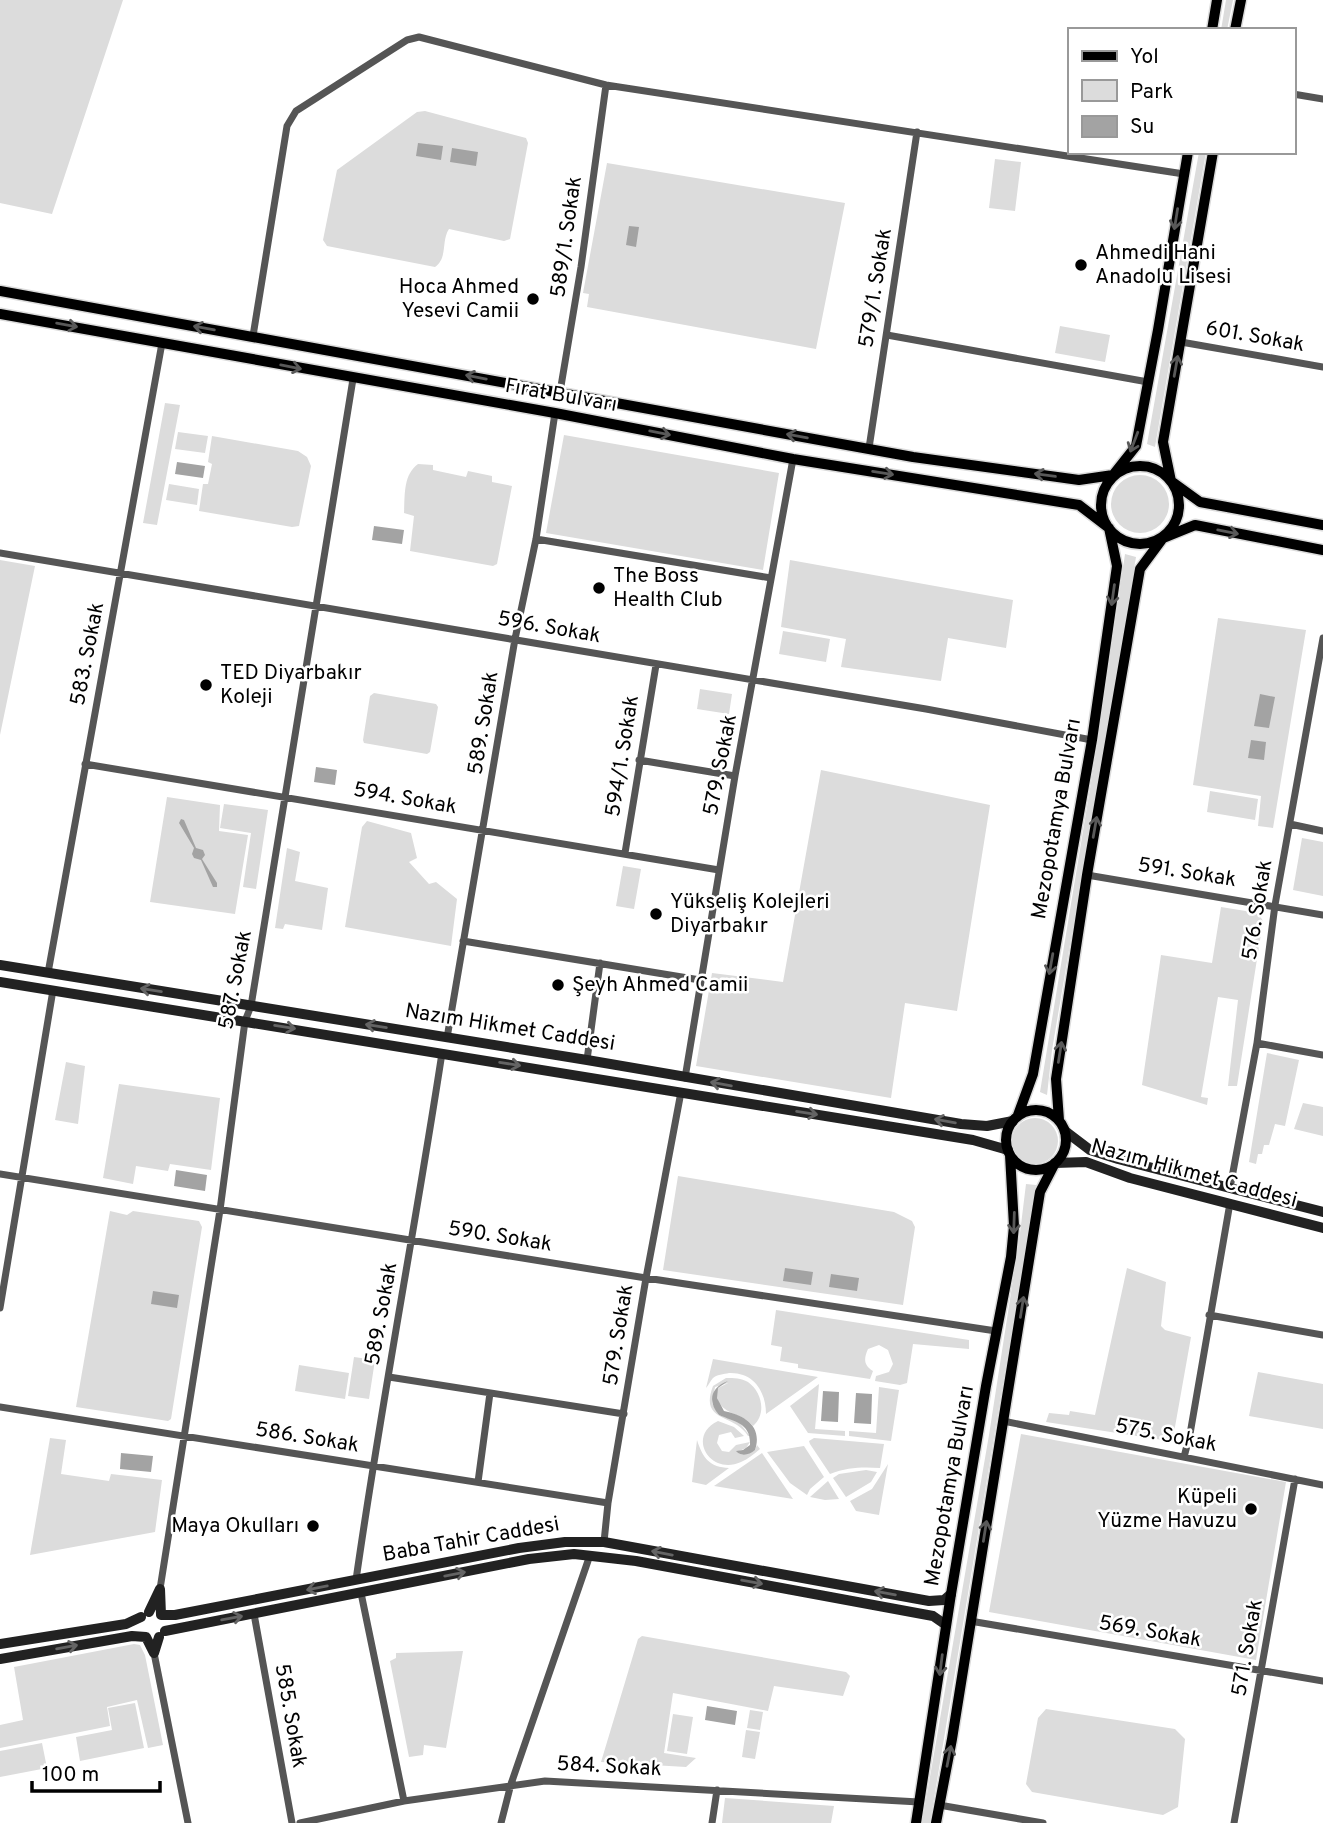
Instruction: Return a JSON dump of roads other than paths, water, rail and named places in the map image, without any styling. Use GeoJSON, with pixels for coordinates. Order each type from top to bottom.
{"type":"FeatureCollection","features":[{"type":"Feature","properties":{"kind":"main road"},"geometry":{"type":"LineString","coordinates":[[1212,28],[1217,0]]}},
{"type":"Feature","properties":{"kind":"main road"},"geometry":{"type":"LineString","coordinates":[[1235,28],[1241,0]]}},
{"type":"Feature","properties":{"kind":"main road"},"geometry":{"type":"LineString","coordinates":[[1188,154],[1136,446],[1113,475],[1102,495],[1103,518],[1117,537],[1140,544],[1195,525],[1323,550]]}},
{"type":"Feature","properties":{"kind":"main road"},"geometry":{"type":"LineString","coordinates":[[1213,154],[1163,442],[1171,481],[1200,502],[1322,523]]}},
{"type":"Feature","properties":{"kind":"main road","name":"Fırat Bulvarı"},"geometry":{"type":"LineString","coordinates":[[0,291],[913,457],[1079,480],[1113,475]]}},
{"type":"Feature","properties":{"kind":"main road","name":"Fırat Bulvarı"},"geometry":{"type":"LineString","coordinates":[[0,314],[555,413],[793,459],[1079,505],[1109,528]]}},
{"type":"Feature","properties":{"kind":"main road"},"geometry":{"type":"LineString","coordinates":[[1113,475],[1138,465],[1163,472],[1171,481],[1178,492],[1180,504],[1178,517],[1163,538]]}},
{"type":"Feature","properties":{"kind":"main road","name":"Mezopotamya Bulvarı"},"geometry":{"type":"LineString","coordinates":[[1016,1118],[1033,1074],[1092,740],[1117,566],[1109,528]]}},
{"type":"Feature","properties":{"kind":"main road","name":"Mezopotamya Bulvarı"},"geometry":{"type":"LineString","coordinates":[[1059,1120],[1056,1079],[1087,875],[1140,569],[1163,538]]}},
{"type":"Feature","properties":{"kind":"main road","name":"Nazım Hikmet Caddesi"},"geometry":{"type":"LineString","coordinates":[[0,965],[961,1124],[987,1126],[1016,1118]]}},
{"type":"Feature","properties":{"kind":"main road","name":"Nazım Hikmet Caddesi"},"geometry":{"type":"LineString","coordinates":[[0,982],[973,1140],[1009,1152]]}},
{"type":"Feature","properties":{"kind":"main road"},"geometry":{"type":"LineString","coordinates":[[936,1823],[952,1739],[1040,1192],[1065,1149],[1065,1131],[1059,1120],[1050,1113],[1028,1111],[1016,1118],[1006,1138],[1009,1152],[1018,1164],[1030,1169],[1044,1168],[1055,1163]]}},
{"type":"Feature","properties":{"kind":"main road","name":"Nazım Hikmet Caddesi"},"geometry":{"type":"LineString","coordinates":[[1065,1131],[1090,1150],[1323,1212]]}},
{"type":"Feature","properties":{"kind":"main road","name":"Mezopotamya Bulvarı"},"geometry":{"type":"LineString","coordinates":[[916,1823],[951,1594],[1011,1257],[1014,1226],[1009,1152]]}},
{"type":"Feature","properties":{"kind":"main road","name":"Nazım Hikmet Caddesi"},"geometry":{"type":"LineString","coordinates":[[1055,1163],[1086,1163],[1130,1178],[1323,1228]]}},
{"type":"Feature","properties":{"kind":"main road","name":"Baba Tahir Caddesi"},"geometry":{"type":"LineString","coordinates":[[161,1615],[175,1615],[519,1548],[565,1542],[604,1542],[929,1601],[944,1600],[951,1594]]}},
{"type":"Feature","properties":{"kind":"main road","name":"Baba Tahir Caddesi"},"geometry":{"type":"LineString","coordinates":[[162,1634],[529,1559],[574,1554],[636,1561],[933,1616],[946,1625]]}},
{"type":"Feature","properties":{"kind":"main road"},"geometry":{"type":"LineString","coordinates":[[154,1653],[139,1626],[160,1589]]}},
{"type":"Feature","properties":{"kind":"main road"},"geometry":{"type":"LineString","coordinates":[[154,1653],[166,1622],[161,1615],[160,1589]]}},
{"type":"Feature","properties":{"kind":"main road"},"geometry":{"type":"LineString","coordinates":[[0,1644],[126,1624],[145,1615],[161,1615]]}},
{"type":"Feature","properties":{"kind":"main road"},"geometry":{"type":"LineString","coordinates":[[0,1659],[132,1636],[162,1634]]}},
{"type":"Feature","properties":{"kind":"street"},"geometry":{"type":"LineString","coordinates":[[253,336],[287,126],[296,111],[407,40],[419,37],[606,85],[1184,174]]}},
{"type":"Feature","properties":{"kind":"street","name":"589/1. Sokak"},"geometry":{"type":"LineString","coordinates":[[560,392],[581,267],[606,85]]}},
{"type":"Feature","properties":{"kind":"street"},"geometry":{"type":"LineString","coordinates":[[1295,94],[1323,99]]}},
{"type":"Feature","properties":{"kind":"street","name":"579/1. Sokak"},"geometry":{"type":"LineString","coordinates":[[869,448],[917,132]]}},
{"type":"Feature","properties":{"kind":"street"},"geometry":{"type":"LineString","coordinates":[[887,335],[1148,382]]}},
{"type":"Feature","properties":{"kind":"street","name":"601. Sokak"},"geometry":{"type":"LineString","coordinates":[[1181,342],[1323,368]]}},
{"type":"Feature","properties":{"kind":"street","name":"583. Sokak"},"geometry":{"type":"LineString","coordinates":[[48,973],[162,343]]}},
{"type":"Feature","properties":{"kind":"street","name":"587. Sokak"},"geometry":{"type":"LineString","coordinates":[[160,1589],[220,1210],[245,1021],[251,1006],[353,379]]}},
{"type":"Feature","properties":{"kind":"street","name":"589. Sokak"},"geometry":{"type":"LineString","coordinates":[[447,1038],[515,639],[536,539],[555,413]]}},
{"type":"Feature","properties":{"kind":"street","name":"579. Sokak"},"geometry":{"type":"LineString","coordinates":[[685,1078],[735,776],[793,459]]}},
{"type":"Feature","properties":{"kind":"street"},"geometry":{"type":"LineString","coordinates":[[536,539],[771,578]]}},
{"type":"Feature","properties":{"kind":"street","name":"596. Sokak"},"geometry":{"type":"LineString","coordinates":[[0,553],[515,639],[1092,740]]}},
{"type":"Feature","properties":{"kind":"street","name":"576. Sokak"},"geometry":{"type":"LineString","coordinates":[[1230,1188],[1257,1043],[1275,905],[1323,638]]}},
{"type":"Feature","properties":{"kind":"street","name":"594/1. Sokak"},"geometry":{"type":"LineString","coordinates":[[625,853],[656,665]]}},
{"type":"Feature","properties":{"kind":"street"},"geometry":{"type":"LineString","coordinates":[[639,760],[735,776]]}},
{"type":"Feature","properties":{"kind":"street","name":"594. Sokak"},"geometry":{"type":"LineString","coordinates":[[85,764],[719,870]]}},
{"type":"Feature","properties":{"kind":"street"},"geometry":{"type":"LineString","coordinates":[[1290,824],[1323,831]]}},
{"type":"Feature","properties":{"kind":"street","name":"591. Sokak"},"geometry":{"type":"LineString","coordinates":[[1087,875],[1323,915]]}},
{"type":"Feature","properties":{"kind":"street"},"geometry":{"type":"LineString","coordinates":[[463,941],[700,980]]}},
{"type":"Feature","properties":{"kind":"street"},"geometry":{"type":"LineString","coordinates":[[587,1060],[600,963]]}},
{"type":"Feature","properties":{"kind":"street"},"geometry":{"type":"LineString","coordinates":[[0,1308],[53,989]]}},
{"type":"Feature","properties":{"kind":"street"},"geometry":{"type":"LineString","coordinates":[[1257,1043],[1323,1055]]}},
{"type":"Feature","properties":{"kind":"street","name":"589. Sokak"},"geometry":{"type":"LineString","coordinates":[[356,1580],[372,1466],[413,1241],[442,1053]]}},
{"type":"Feature","properties":{"kind":"street","name":"579. Sokak"},"geometry":{"type":"LineString","coordinates":[[604,1542],[608,1503],[646,1278],[681,1093]]}},
{"type":"Feature","properties":{"kind":"street","name":"590. Sokak"},"geometry":{"type":"LineString","coordinates":[[0,1174],[646,1278],[996,1331]]}},
{"type":"Feature","properties":{"kind":"street"},"geometry":{"type":"LineString","coordinates":[[1184,1457],[1230,1203]]}},
{"type":"Feature","properties":{"kind":"street"},"geometry":{"type":"LineString","coordinates":[[1209,1315],[1323,1335]]}},
{"type":"Feature","properties":{"kind":"street"},"geometry":{"type":"LineString","coordinates":[[389,1377],[624,1415]]}},
{"type":"Feature","properties":{"kind":"street"},"geometry":{"type":"LineString","coordinates":[[478,1482],[490,1393]]}},
{"type":"Feature","properties":{"kind":"street","name":"586. Sokak"},"geometry":{"type":"LineString","coordinates":[[0,1407],[608,1503]]}},
{"type":"Feature","properties":{"kind":"street","name":"575. Sokak"},"geometry":{"type":"LineString","coordinates":[[1003,1421],[1323,1485]]}},
{"type":"Feature","properties":{"kind":"street","name":"571. Sokak"},"geometry":{"type":"LineString","coordinates":[[1234,1823],[1295,1479]]}},
{"type":"Feature","properties":{"kind":"street"},"geometry":{"type":"LineString","coordinates":[[500,1823],[590,1555]]}},
{"type":"Feature","properties":{"kind":"street"},"geometry":{"type":"LineString","coordinates":[[361,1593],[404,1801]]}},
{"type":"Feature","properties":{"kind":"street","name":"585. Sokak"},"geometry":{"type":"LineString","coordinates":[[254,1614],[292,1823]]}},
{"type":"Feature","properties":{"kind":"street","name":"569. Sokak"},"geometry":{"type":"LineString","coordinates":[[970,1621],[1323,1681]]}},
{"type":"Feature","properties":{"kind":"street"},"geometry":{"type":"LineString","coordinates":[[154,1653],[188,1823]]}},
{"type":"Feature","properties":{"kind":"street","name":"584. Sokak"},"geometry":{"type":"LineString","coordinates":[[300,1823],[404,1801],[545,1781],[919,1802]]}},
{"type":"Feature","properties":{"kind":"street"},"geometry":{"type":"LineString","coordinates":[[712,1823],[717,1790]]}},
{"type":"Feature","properties":{"kind":"street"},"geometry":{"type":"LineString","coordinates":[[939,1805],[1043,1823]]}},
{"type":"Feature","properties":{"kind":"water"},"geometry":{"type":"Polygon","coordinates":[[[418,143],[443,146],[441,160],[416,156],[418,143]]]}},
{"type":"Feature","properties":{"kind":"water"},"geometry":{"type":"Polygon","coordinates":[[[452,148],[478,152],[476,166],[450,162],[452,148]]]}},
{"type":"Feature","properties":{"kind":"water"},"geometry":{"type":"Polygon","coordinates":[[[629,226],[639,227],[636,247],[626,245],[629,226]]]}},
{"type":"Feature","properties":{"kind":"water"},"geometry":{"type":"Polygon","coordinates":[[[177,462],[205,466],[203,478],[175,474],[177,462]]]}},
{"type":"Feature","properties":{"kind":"water"},"geometry":{"type":"Polygon","coordinates":[[[374,526],[404,530],[402,544],[372,540],[374,526]]]}},
{"type":"Feature","properties":{"kind":"water"},"geometry":{"type":"Polygon","coordinates":[[[1260,694],[1275,697],[1269,728],[1254,726],[1260,694]]]}},
{"type":"Feature","properties":{"kind":"water"},"geometry":{"type":"Polygon","coordinates":[[[1251,740],[1266,742],[1264,760],[1248,758],[1251,740]]]}},
{"type":"Feature","properties":{"kind":"water"},"geometry":{"type":"Polygon","coordinates":[[[316,767],[337,770],[335,785],[314,782],[316,767]]]}},
{"type":"Feature","properties":{"kind":"water"},"geometry":{"type":"Polygon","coordinates":[[[181,819],[184,820],[196,848],[203,850],[205,855],[202,859],[217,887],[213,887],[201,860],[194,858],[194,848],[179,823],[181,819]]]}},
{"type":"Feature","properties":{"kind":"water"},"geometry":{"type":"Polygon","coordinates":[[[176,1170],[207,1175],[205,1191],[174,1186],[176,1170]]]}},
{"type":"Feature","properties":{"kind":"water"},"geometry":{"type":"Polygon","coordinates":[[[785,1268],[813,1272],[811,1285],[783,1281],[785,1268]]]}},
{"type":"Feature","properties":{"kind":"water"},"geometry":{"type":"Polygon","coordinates":[[[831,1274],[859,1278],[857,1291],[829,1287],[831,1274]]]}},
{"type":"Feature","properties":{"kind":"water"},"geometry":{"type":"Polygon","coordinates":[[[153,1291],[179,1295],[177,1308],[151,1304],[153,1291]]]}},
{"type":"Feature","properties":{"kind":"water"},"geometry":{"type":"Polygon","coordinates":[[[728,1381],[718,1388],[717,1398],[724,1411],[738,1415],[754,1428],[757,1442],[755,1450],[748,1454],[743,1455],[736,1451],[750,1445],[748,1432],[736,1422],[719,1415],[713,1405],[715,1391],[718,1387],[728,1381]]]}},
{"type":"Feature","properties":{"kind":"water"},"geometry":{"type":"Polygon","coordinates":[[[823,1391],[839,1392],[838,1422],[821,1421],[823,1391]]]}},
{"type":"Feature","properties":{"kind":"water"},"geometry":{"type":"Polygon","coordinates":[[[856,1393],[872,1394],[871,1424],[854,1423],[856,1393]]]}},
{"type":"Feature","properties":{"kind":"water"},"geometry":{"type":"Polygon","coordinates":[[[121,1453],[153,1456],[151,1472],[120,1469],[121,1453]]]}},
{"type":"Feature","properties":{"kind":"water"},"geometry":{"type":"Polygon","coordinates":[[[707,1706],[737,1711],[735,1725],[705,1720],[707,1706]]]}},
{"type":"Feature","properties":{"kind":"place","name":"Ahmedi Hani Anadolu Lisesi"},"geometry":{"type":"Point","coordinates":[1081,265]}},
{"type":"Feature","properties":{"kind":"place","name":"Hoca Ahmed Yesevi Camii"},"geometry":{"type":"Point","coordinates":[533,299]}},
{"type":"Feature","properties":{"kind":"place","name":"The Boss Health Club"},"geometry":{"type":"Point","coordinates":[599,588]}},
{"type":"Feature","properties":{"kind":"place","name":"TED Diyarbakır Koleji"},"geometry":{"type":"Point","coordinates":[206,685]}},
{"type":"Feature","properties":{"kind":"place","name":"Yükseliş Kolejleri Diyarbakır"},"geometry":{"type":"Point","coordinates":[656,914]}},
{"type":"Feature","properties":{"kind":"place","name":"Şeyh Ahmed Camii"},"geometry":{"type":"Point","coordinates":[558,985]}},
{"type":"Feature","properties":{"kind":"place","name":"Küpeli Yüzme Havuzu"},"geometry":{"type":"Point","coordinates":[1251,1509]}},
{"type":"Feature","properties":{"kind":"place","name":"Maya Okulları"},"geometry":{"type":"Point","coordinates":[313,1526]}}]}
